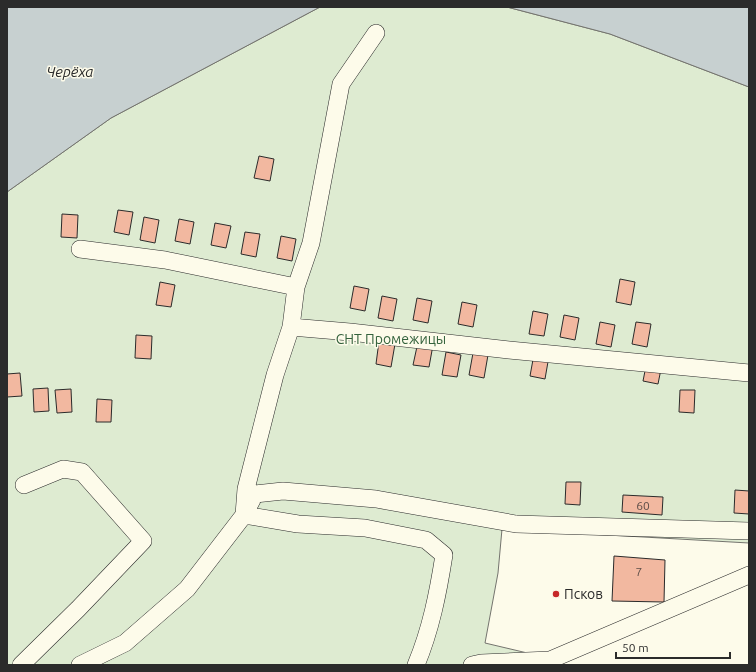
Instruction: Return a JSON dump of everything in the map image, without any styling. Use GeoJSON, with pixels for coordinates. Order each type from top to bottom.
{"type":"FeatureCollection","features":[{"type":"Feature","properties":{"kind":"street"},"geometry":{"type":"LineString","coordinates":[[244,515],[246,489],[275,374],[291,327],[296,287],[311,243],[341,84],[376,33]]}},
{"type":"Feature","properties":{"kind":"street"},"geometry":{"type":"LineString","coordinates":[[80,249],[165,260],[296,287]]}},
{"type":"Feature","properties":{"kind":"street"},"geometry":{"type":"LineString","coordinates":[[291,327],[749,373]]}},
{"type":"Feature","properties":{"kind":"street"},"geometry":{"type":"LineString","coordinates":[[21,665],[78,609],[143,541],[82,472],[63,469],[24,485]]}},
{"type":"Feature","properties":{"kind":"street"},"geometry":{"type":"LineString","coordinates":[[80,665],[125,643],[187,589],[244,515],[255,494],[283,491],[376,499],[516,524],[749,531]]}},
{"type":"Feature","properties":{"kind":"street"},"geometry":{"type":"LineString","coordinates":[[244,515],[298,524],[365,528],[426,540],[444,555],[428,638],[416,665]]}},
{"type":"Feature","properties":{"kind":"street"},"geometry":{"type":"LineString","coordinates":[[472,665],[481,663],[550,660],[749,575]]}},
{"type":"Feature","properties":{"kind":"green space","name":"СНТ Промежицы"},"geometry":{"type":"Polygon","coordinates":[[[320,7],[507,7],[610,34],[749,87],[749,543],[502,529],[498,573],[485,643],[540,656],[541,665],[7,665],[7,192],[111,118],[320,7]]]}},
{"type":"Feature","properties":{"kind":"water","name":"Черёха"},"geometry":{"type":"Polygon","coordinates":[[[7,7],[320,7],[111,118],[7,192],[7,7]]]}},
{"type":"Feature","properties":{"kind":"water"},"geometry":{"type":"Polygon","coordinates":[[[507,7],[749,7],[749,87],[610,34],[507,7]]]}},
{"type":"Feature","properties":{"kind":"building"},"geometry":{"type":"Polygon","coordinates":[[[259,156],[274,159],[270,181],[254,178],[259,156]]]}},
{"type":"Feature","properties":{"kind":"building"},"geometry":{"type":"Polygon","coordinates":[[[118,210],[133,212],[129,235],[114,232],[118,210]]]}},
{"type":"Feature","properties":{"kind":"building"},"geometry":{"type":"Polygon","coordinates":[[[62,214],[78,215],[77,238],[61,237],[62,214]]]}},
{"type":"Feature","properties":{"kind":"building"},"geometry":{"type":"Polygon","coordinates":[[[144,217],[159,220],[155,243],[140,240],[144,217]]]}},
{"type":"Feature","properties":{"kind":"building"},"geometry":{"type":"Polygon","coordinates":[[[179,219],[194,222],[190,244],[175,241],[179,219]]]}},
{"type":"Feature","properties":{"kind":"building"},"geometry":{"type":"Polygon","coordinates":[[[215,223],[231,226],[226,248],[211,245],[215,223]]]}},
{"type":"Feature","properties":{"kind":"building"},"geometry":{"type":"Polygon","coordinates":[[[245,232],[260,234],[256,257],[241,254],[245,232]]]}},
{"type":"Feature","properties":{"kind":"building"},"geometry":{"type":"Polygon","coordinates":[[[281,236],[296,239],[292,261],[277,258],[281,236]]]}},
{"type":"Feature","properties":{"kind":"building"},"geometry":{"type":"Polygon","coordinates":[[[620,279],[635,282],[631,305],[616,302],[620,279]]]}},
{"type":"Feature","properties":{"kind":"building"},"geometry":{"type":"Polygon","coordinates":[[[160,282],[175,285],[171,307],[156,305],[160,282]]]}},
{"type":"Feature","properties":{"kind":"building"},"geometry":{"type":"Polygon","coordinates":[[[354,286],[369,289],[365,311],[350,308],[354,286]]]}},
{"type":"Feature","properties":{"kind":"building"},"geometry":{"type":"Polygon","coordinates":[[[382,296],[397,299],[393,321],[378,318],[382,296]]]}},
{"type":"Feature","properties":{"kind":"building"},"geometry":{"type":"Polygon","coordinates":[[[417,298],[432,301],[428,323],[413,320],[417,298]]]}},
{"type":"Feature","properties":{"kind":"building"},"geometry":{"type":"Polygon","coordinates":[[[462,302],[477,305],[473,327],[458,324],[462,302]]]}},
{"type":"Feature","properties":{"kind":"building"},"geometry":{"type":"Polygon","coordinates":[[[533,311],[548,314],[544,336],[529,334],[533,311]]]}},
{"type":"Feature","properties":{"kind":"building"},"geometry":{"type":"Polygon","coordinates":[[[564,315],[579,318],[575,340],[560,337],[564,315]]]}},
{"type":"Feature","properties":{"kind":"building"},"geometry":{"type":"Polygon","coordinates":[[[600,322],[615,325],[611,347],[596,344],[600,322]]]}},
{"type":"Feature","properties":{"kind":"building"},"geometry":{"type":"Polygon","coordinates":[[[636,322],[651,324],[647,347],[632,344],[636,322]]]}},
{"type":"Feature","properties":{"kind":"building"},"geometry":{"type":"Polygon","coordinates":[[[136,335],[152,336],[151,359],[135,358],[136,335]]]}},
{"type":"Feature","properties":{"kind":"building"},"geometry":{"type":"Polygon","coordinates":[[[379,341],[395,344],[391,367],[376,364],[379,341]]]}},
{"type":"Feature","properties":{"kind":"building"},"geometry":{"type":"Polygon","coordinates":[[[418,342],[433,345],[429,367],[413,365],[418,342]]]}},
{"type":"Feature","properties":{"kind":"building"},"geometry":{"type":"Polygon","coordinates":[[[446,352],[461,355],[457,377],[442,375],[446,352]]]}},
{"type":"Feature","properties":{"kind":"building"},"geometry":{"type":"Polygon","coordinates":[[[473,353],[488,355],[484,378],[469,375],[473,353]]]}},
{"type":"Feature","properties":{"kind":"building"},"geometry":{"type":"Polygon","coordinates":[[[534,354],[549,356],[545,379],[530,376],[534,354]]]}},
{"type":"Feature","properties":{"kind":"building"},"geometry":{"type":"Polygon","coordinates":[[[646,366],[661,369],[658,384],[643,381],[646,366]]]}},
{"type":"Feature","properties":{"kind":"building"},"geometry":{"type":"Polygon","coordinates":[[[20,373],[22,396],[7,397],[7,374],[20,373]]]}},
{"type":"Feature","properties":{"kind":"building"},"geometry":{"type":"Polygon","coordinates":[[[48,388],[49,411],[34,412],[33,389],[48,388]]]}},
{"type":"Feature","properties":{"kind":"building"},"geometry":{"type":"Polygon","coordinates":[[[71,389],[72,412],[57,413],[55,390],[71,389]]]}},
{"type":"Feature","properties":{"kind":"building"},"geometry":{"type":"Polygon","coordinates":[[[680,390],[695,390],[694,413],[679,412],[680,390]]]}},
{"type":"Feature","properties":{"kind":"building"},"geometry":{"type":"Polygon","coordinates":[[[97,399],[112,400],[111,422],[96,422],[97,399]]]}},
{"type":"Feature","properties":{"kind":"building"},"geometry":{"type":"Polygon","coordinates":[[[566,482],[581,482],[580,505],[565,504],[566,482]]]}},
{"type":"Feature","properties":{"kind":"building"},"geometry":{"type":"Polygon","coordinates":[[[735,490],[749,491],[749,514],[734,513],[735,490]]]}},
{"type":"Feature","properties":{"kind":"building"},"geometry":{"type":"Polygon","coordinates":[[[623,495],[663,497],[662,515],[622,512],[623,495]]]}},
{"type":"Feature","properties":{"kind":"building"},"geometry":{"type":"Polygon","coordinates":[[[614,556],[665,560],[664,602],[612,601],[614,556]]]}},
{"type":"Feature","properties":{"kind":"place","name":"Псков"},"geometry":{"type":"Point","coordinates":[556,594]}}]}
